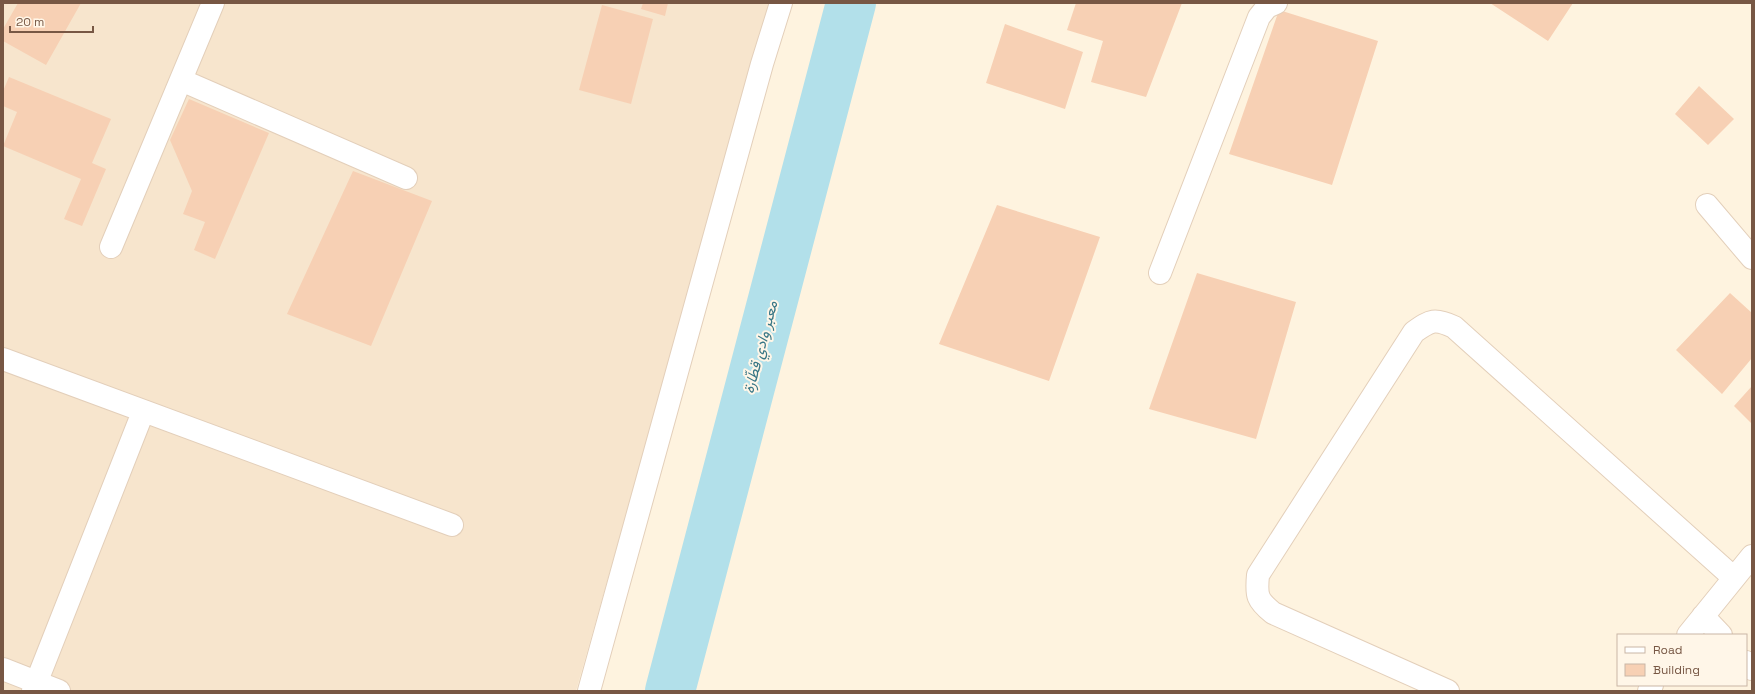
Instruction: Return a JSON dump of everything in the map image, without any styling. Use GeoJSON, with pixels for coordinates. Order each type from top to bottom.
{"type":"FeatureCollection","features":[{"type":"Feature","properties":{"kind":"street"},"geometry":{"type":"LineString","coordinates":[[111,246],[213,3]]}},
{"type":"Feature","properties":{"kind":"street"},"geometry":{"type":"LineString","coordinates":[[588,691],[762,64],[781,3]]}},
{"type":"Feature","properties":{"kind":"street"},"geometry":{"type":"LineString","coordinates":[[1160,272],[1259,17],[1267,7],[1276,3]]}},
{"type":"Feature","properties":{"kind":"street"},"geometry":{"type":"LineString","coordinates":[[181,80],[406,178]]}},
{"type":"Feature","properties":{"kind":"street"},"geometry":{"type":"LineString","coordinates":[[1707,205],[1752,258]]}},
{"type":"Feature","properties":{"kind":"street"},"geometry":{"type":"LineString","coordinates":[[1448,691],[1274,613],[1262,605],[1256,594],[1258,575],[1414,332],[1428,322],[1442,321],[1454,328],[1734,578]]}},
{"type":"Feature","properties":{"kind":"street"},"geometry":{"type":"LineString","coordinates":[[3,359],[142,412],[452,525]]}},
{"type":"Feature","properties":{"kind":"street"},"geometry":{"type":"LineString","coordinates":[[35,686],[142,412]]}},
{"type":"Feature","properties":{"kind":"street"},"geometry":{"type":"LineString","coordinates":[[1689,634],[1752,556]]}},
{"type":"Feature","properties":{"kind":"street"},"geometry":{"type":"LineString","coordinates":[[1703,616],[1719,634]]}},
{"type":"Feature","properties":{"kind":"street"},"geometry":{"type":"LineString","coordinates":[[3,669],[35,686],[59,691]]}},
{"type":"Feature","properties":{"kind":"shaded area"},"geometry":{"type":"Polygon","coordinates":[[[3,3],[771,3],[576,691],[3,691],[3,3]]]}},
{"type":"Feature","properties":{"kind":"building"},"geometry":{"type":"Polygon","coordinates":[[[18,3],[81,3],[46,65],[3,41],[3,29],[18,3]]]}},
{"type":"Feature","properties":{"kind":"building"},"geometry":{"type":"Polygon","coordinates":[[[643,3],[668,3],[665,16],[641,9],[643,3]]]}},
{"type":"Feature","properties":{"kind":"building"},"geometry":{"type":"Polygon","coordinates":[[[1076,3],[1182,3],[1146,97],[1091,82],[1103,41],[1067,30],[1076,3]]]}},
{"type":"Feature","properties":{"kind":"building"},"geometry":{"type":"Polygon","coordinates":[[[1490,3],[1573,3],[1548,41],[1490,3]]]}},
{"type":"Feature","properties":{"kind":"building"},"geometry":{"type":"Polygon","coordinates":[[[602,5],[653,19],[631,104],[579,90],[602,5]]]}},
{"type":"Feature","properties":{"kind":"building"},"geometry":{"type":"Polygon","coordinates":[[[1279,10],[1378,41],[1332,185],[1229,154],[1279,10]]]}},
{"type":"Feature","properties":{"kind":"building"},"geometry":{"type":"Polygon","coordinates":[[[1005,24],[1083,52],[1065,109],[986,83],[1005,24]]]}},
{"type":"Feature","properties":{"kind":"building"},"geometry":{"type":"Polygon","coordinates":[[[9,77],[111,119],[92,163],[106,169],[82,226],[64,219],[81,179],[3,146],[17,112],[3,106],[3,91],[9,77]]]}},
{"type":"Feature","properties":{"kind":"building"},"geometry":{"type":"Polygon","coordinates":[[[1699,86],[1734,119],[1708,145],[1675,114],[1699,86]]]}},
{"type":"Feature","properties":{"kind":"building"},"geometry":{"type":"Polygon","coordinates":[[[189,99],[269,133],[215,259],[194,250],[205,222],[183,214],[192,191],[170,140],[189,99]]]}},
{"type":"Feature","properties":{"kind":"building"},"geometry":{"type":"Polygon","coordinates":[[[353,171],[432,201],[371,346],[287,314],[353,171]]]}},
{"type":"Feature","properties":{"kind":"building"},"geometry":{"type":"Polygon","coordinates":[[[997,205],[1100,237],[1049,381],[939,344],[997,205]]]}},
{"type":"Feature","properties":{"kind":"building"},"geometry":{"type":"Polygon","coordinates":[[[1197,273],[1296,302],[1256,439],[1149,409],[1197,273]]]}},
{"type":"Feature","properties":{"kind":"building"},"geometry":{"type":"Polygon","coordinates":[[[1730,293],[1752,313],[1752,358],[1722,394],[1676,350],[1730,293]]]}},
{"type":"Feature","properties":{"kind":"building"},"geometry":{"type":"Polygon","coordinates":[[[1752,386],[1752,424],[1734,406],[1752,386]]]}},
{"type":"Feature","properties":{"kind":"waterway","name":"معبر وادي قطّارة"},"geometry":{"type":"LineString","coordinates":[[670,691],[851,3]]}}]}
